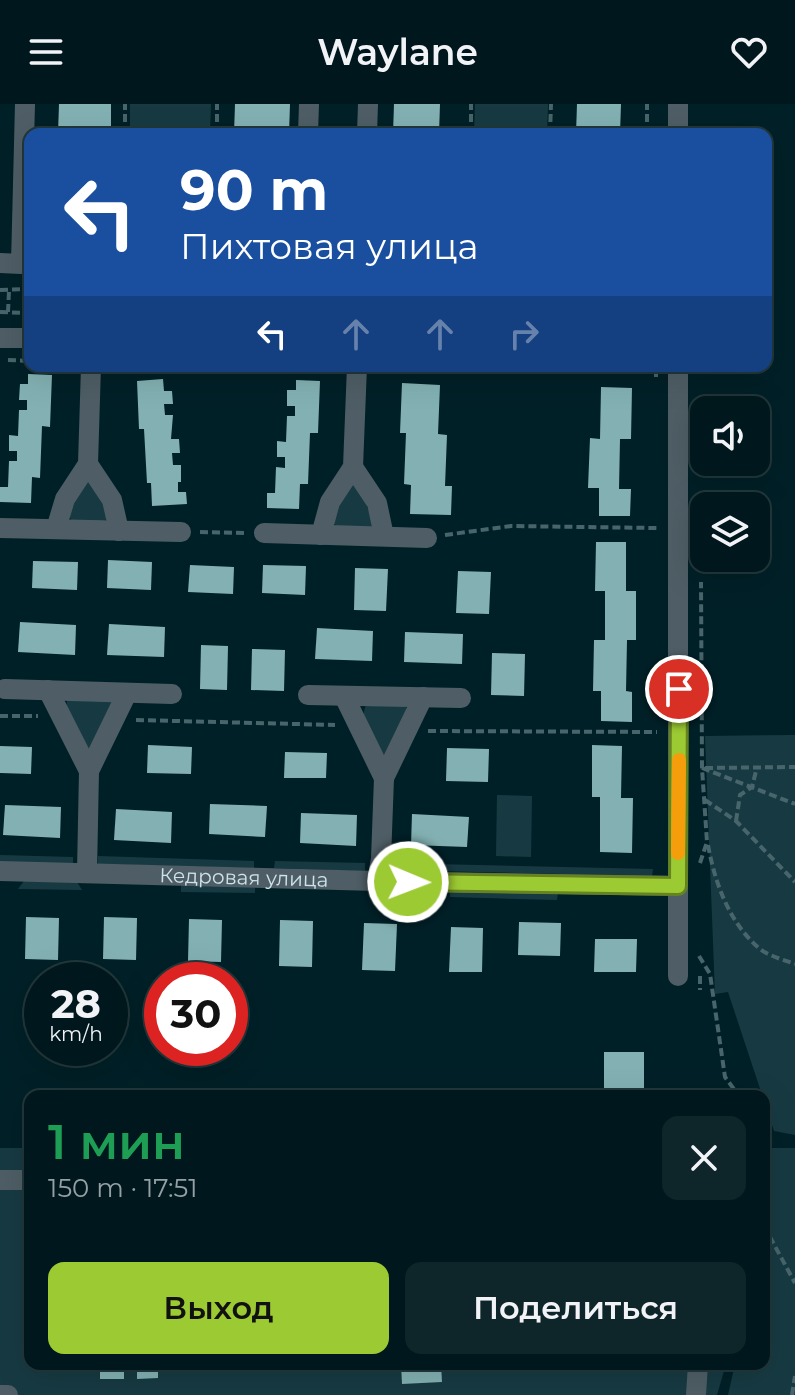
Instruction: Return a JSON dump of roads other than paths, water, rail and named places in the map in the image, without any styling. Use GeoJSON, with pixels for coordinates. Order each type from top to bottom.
{"type":"FeatureCollection","features":[{"type":"Feature","properties":{"kind":"street"},"geometry":{"type":"LineString","coordinates":[[24,128],[25,104]]}},
{"type":"Feature","properties":{"kind":"street"},"geometry":{"type":"LineString","coordinates":[[308,128],[309,104]]}},
{"type":"Feature","properties":{"kind":"street"},"geometry":{"type":"LineString","coordinates":[[367,128],[368,104]]}},
{"type":"Feature","properties":{"kind":"street"},"geometry":{"type":"LineString","coordinates":[[678,104],[678,128]]}},
{"type":"Feature","properties":{"kind":"street"},"geometry":{"type":"LineString","coordinates":[[0,263],[21,264],[24,144]]}},
{"type":"Feature","properties":{"kind":"street"},"geometry":{"type":"LineString","coordinates":[[0,338],[24,338]]}},
{"type":"Feature","properties":{"kind":"street"},"geometry":{"type":"LineString","coordinates":[[56,529],[65,499],[88,464],[91,372]]}},
{"type":"Feature","properties":{"kind":"street"},"geometry":{"type":"LineString","coordinates":[[321,535],[330,502],[353,467],[357,372]]}},
{"type":"Feature","properties":{"kind":"street"},"geometry":{"type":"LineString","coordinates":[[678,372],[678,976]]}},
{"type":"Feature","properties":{"kind":"street"},"geometry":{"type":"LineString","coordinates":[[88,464],[112,500],[119,531]]}},
{"type":"Feature","properties":{"kind":"street"},"geometry":{"type":"LineString","coordinates":[[353,467],[377,503],[384,536]]}},
{"type":"Feature","properties":{"kind":"street"},"geometry":{"type":"LineString","coordinates":[[0,528],[181,532]]}},
{"type":"Feature","properties":{"kind":"street"},"geometry":{"type":"LineString","coordinates":[[264,533],[427,538]]}},
{"type":"Feature","properties":{"kind":"street"},"geometry":{"type":"LineString","coordinates":[[5,689],[172,694]]}},
{"type":"Feature","properties":{"kind":"street"},"geometry":{"type":"LineString","coordinates":[[48,690],[89,771]]}},
{"type":"Feature","properties":{"kind":"street"},"geometry":{"type":"LineString","coordinates":[[87,872],[89,771],[127,693]]}},
{"type":"Feature","properties":{"kind":"street"},"geometry":{"type":"LineString","coordinates":[[308,695],[461,698]]}},
{"type":"Feature","properties":{"kind":"street"},"geometry":{"type":"LineString","coordinates":[[344,696],[384,778]]}},
{"type":"Feature","properties":{"kind":"street"},"geometry":{"type":"LineString","coordinates":[[377,881],[381,859],[384,778],[423,697]]}},
{"type":"Feature","properties":{"kind":"street","name":"Кедровая улица"},"geometry":{"type":"LineString","coordinates":[[0,871],[678,886]]}},
{"type":"Feature","properties":{"kind":"street"},"geometry":{"type":"LineString","coordinates":[[0,1180],[24,1180]]}},
{"type":"Feature","properties":{"kind":"street"},"geometry":{"type":"LineString","coordinates":[[696,1395],[698,1370]]}},
{"type":"Feature","properties":{"kind":"street"},"geometry":{"type":"LineString","coordinates":[[0,1395],[8,1395]]}}]}
